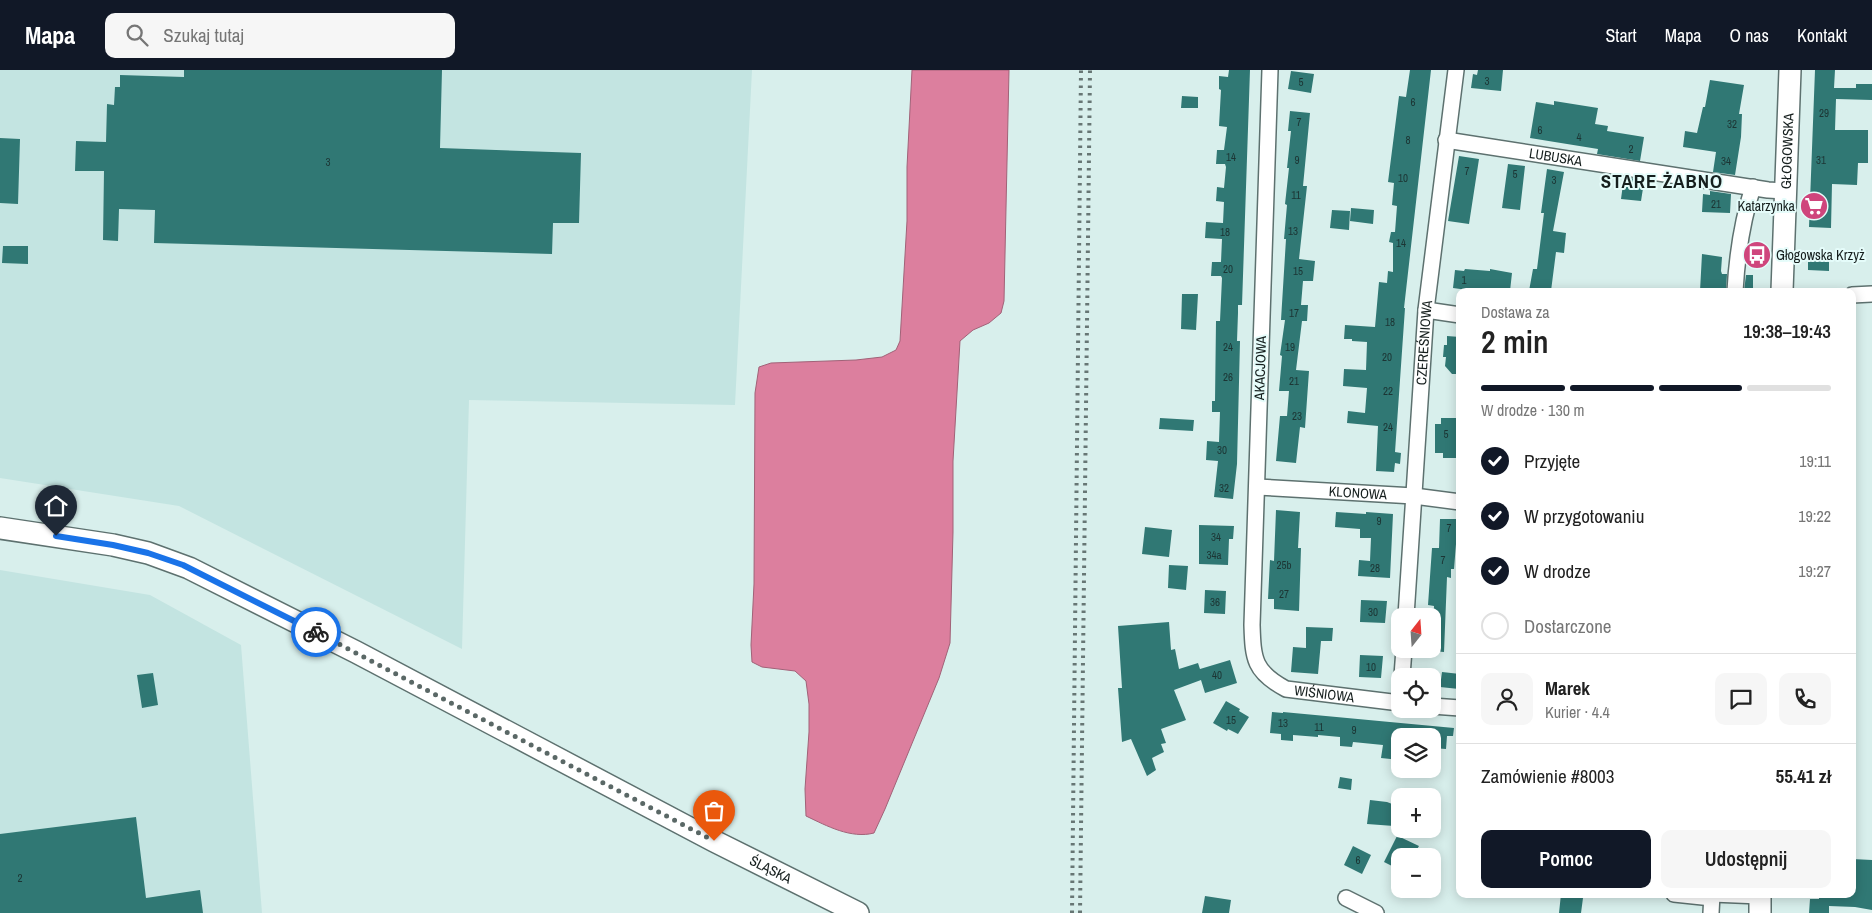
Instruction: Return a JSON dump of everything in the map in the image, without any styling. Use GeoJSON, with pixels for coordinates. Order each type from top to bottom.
{"type":"FeatureCollection","features":[{"type":"Feature","properties":{"kind":"street","name":"AKACJOWA"},"geometry":{"type":"LineString","coordinates":[[1258,666],[1253,649],[1252,625],[1270,70]]}},
{"type":"Feature","properties":{"kind":"street","name":"CZEREŚNIOWA"},"geometry":{"type":"LineString","coordinates":[[1407,608],[1426,310],[1456,70]]}},
{"type":"Feature","properties":{"kind":"street","name":"GŁOGOWSKA"},"geometry":{"type":"LineString","coordinates":[[1782,288],[1790,70]]}},
{"type":"Feature","properties":{"kind":"street","name":"LUBUSKA"},"geometry":{"type":"LineString","coordinates":[[1446,140],[1785,191]]}},
{"type":"Feature","properties":{"kind":"street"},"geometry":{"type":"LineString","coordinates":[[1735,288],[1737,261],[1747,205],[1753,187]]}},
{"type":"Feature","properties":{"kind":"street"},"geometry":{"type":"LineString","coordinates":[[1856,295],[1872,294]]}},
{"type":"Feature","properties":{"kind":"street"},"geometry":{"type":"LineString","coordinates":[[1426,310],[1456,314]]}},
{"type":"Feature","properties":{"kind":"street","name":"KLONOWA"},"geometry":{"type":"LineString","coordinates":[[1257,487],[1414,496],[1456,501]]}},
{"type":"Feature","properties":{"kind":"street","name":"ŚLĄSKA"},"geometry":{"type":"LineString","coordinates":[[0,528],[113,545],[148,553],[198,571],[714,841],[858,913]]}},
{"type":"Feature","properties":{"kind":"street","name":"WIŚNIOWA"},"geometry":{"type":"LineString","coordinates":[[1258,666],[1269,680],[1286,689],[1391,702]]}},
{"type":"Feature","properties":{"kind":"street"},"geometry":{"type":"LineString","coordinates":[[1441,707],[1456,708]]}},
{"type":"Feature","properties":{"kind":"street"},"geometry":{"type":"LineString","coordinates":[[1346,898],[1369,911]]}},
{"type":"Feature","properties":{"kind":"street"},"geometry":{"type":"LineString","coordinates":[[1699,898],[1760,901]]}},
{"type":"Feature","properties":{"kind":"shaded area"},"geometry":{"type":"Polygon","coordinates":[[[0,70],[752,70],[735,405],[469,400],[462,649],[179,506],[0,478],[0,70]]]}},
{"type":"Feature","properties":{"kind":"shaded area"},"geometry":{"type":"Polygon","coordinates":[[[912,70],[1009,70],[1004,301],[1001,313],[989,323],[973,330],[960,341],[953,461],[950,643],[939,678],[874,833],[857,834],[848,833],[822,824],[806,816],[805,789],[809,704],[806,681],[795,671],[762,667],[752,662],[755,393],[759,367],[771,363],[856,360],[882,357],[896,350],[900,341],[907,221],[907,167],[912,70]]]}},
{"type":"Feature","properties":{"kind":"shaded area"},"geometry":{"type":"Polygon","coordinates":[[[0,570],[150,595],[241,645],[262,913],[0,913],[0,570]]]}},
{"type":"Feature","properties":{"kind":"building"},"geometry":{"type":"Polygon","coordinates":[[[184,70],[442,70],[440,148],[581,153],[579,223],[553,223],[552,254],[154,243],[155,210],[119,209],[118,241],[103,240],[104,171],[75,171],[76,141],[106,142],[107,104],[114,105],[115,87],[120,87],[120,75],[184,77],[184,70]]]}},
{"type":"Feature","properties":{"kind":"building"},"geometry":{"type":"Polygon","coordinates":[[[1229,70],[1250,70],[1242,305],[1238,305],[1237,341],[1240,341],[1237,464],[1233,499],[1214,497],[1218,461],[1206,460],[1207,441],[1219,442],[1220,412],[1212,412],[1212,401],[1215,401],[1216,321],[1220,321],[1222,278],[1221,276],[1211,276],[1212,262],[1221,262],[1222,239],[1205,238],[1206,222],[1223,223],[1224,202],[1216,201],[1217,187],[1224,188],[1226,167],[1225,164],[1216,164],[1217,150],[1224,150],[1227,127],[1219,126],[1221,90],[1219,89],[1219,76],[1228,77],[1229,70]]]}},
{"type":"Feature","properties":{"kind":"building"},"geometry":{"type":"Polygon","coordinates":[[[1410,70],[1431,70],[1404,308],[1395,452],[1401,453],[1400,464],[1395,463],[1394,472],[1376,471],[1378,426],[1347,423],[1348,411],[1365,413],[1367,388],[1343,386],[1344,369],[1366,370],[1367,342],[1344,339],[1345,325],[1375,327],[1379,282],[1387,283],[1388,271],[1393,272],[1393,243],[1389,242],[1391,232],[1395,232],[1397,206],[1392,205],[1394,183],[1388,182],[1399,96],[1406,97],[1410,70]]]}},
{"type":"Feature","properties":{"kind":"building"},"geometry":{"type":"Polygon","coordinates":[[[1478,70],[1503,70],[1501,91],[1471,88],[1473,74],[1477,75],[1478,70]]]}},
{"type":"Feature","properties":{"kind":"building"},"geometry":{"type":"Polygon","coordinates":[[[1815,70],[1835,70],[1834,88],[1856,88],[1856,84],[1872,84],[1872,100],[1836,99],[1835,130],[1868,130],[1868,163],[1858,163],[1857,185],[1832,184],[1831,228],[1809,227],[1815,70]]]}},
{"type":"Feature","properties":{"kind":"building"},"geometry":{"type":"Polygon","coordinates":[[[1291,71],[1314,74],[1311,93],[1288,89],[1291,71]]]}},
{"type":"Feature","properties":{"kind":"building"},"geometry":{"type":"Polygon","coordinates":[[[1710,80],[1744,85],[1739,114],[1742,114],[1741,137],[1735,175],[1713,172],[1716,152],[1683,147],[1685,131],[1697,133],[1703,107],[1705,107],[1710,80]]]}},
{"type":"Feature","properties":{"kind":"building"},"geometry":{"type":"Polygon","coordinates":[[[1182,96],[1198,97],[1198,108],[1181,108],[1182,96]]]}},
{"type":"Feature","properties":{"kind":"building"},"geometry":{"type":"Polygon","coordinates":[[[1554,101],[1598,108],[1595,124],[1608,126],[1607,131],[1644,137],[1640,161],[1597,154],[1598,149],[1530,138],[1536,102],[1554,105],[1554,101]]]}},
{"type":"Feature","properties":{"kind":"building"},"geometry":{"type":"Polygon","coordinates":[[[1290,111],[1310,113],[1303,186],[1307,186],[1299,259],[1315,261],[1313,281],[1303,281],[1301,305],[1308,305],[1307,321],[1302,321],[1296,370],[1309,371],[1305,428],[1300,427],[1296,463],[1276,461],[1280,416],[1287,416],[1289,391],[1279,391],[1282,356],[1280,355],[1285,320],[1281,320],[1286,239],[1284,239],[1287,205],[1285,204],[1291,131],[1288,131],[1290,111]]]}},
{"type":"Feature","properties":{"kind":"building"},"geometry":{"type":"Polygon","coordinates":[[[0,138],[20,139],[18,204],[0,203],[0,138]]]}},
{"type":"Feature","properties":{"kind":"building"},"geometry":{"type":"Polygon","coordinates":[[[1459,156],[1479,159],[1469,224],[1448,221],[1459,156]]]}},
{"type":"Feature","properties":{"kind":"building"},"geometry":{"type":"Polygon","coordinates":[[[1508,164],[1525,166],[1520,210],[1502,208],[1508,164]]]}},
{"type":"Feature","properties":{"kind":"building"},"geometry":{"type":"Polygon","coordinates":[[[1547,169],[1564,172],[1553,231],[1566,233],[1564,253],[1556,252],[1551,288],[1530,288],[1533,269],[1537,269],[1544,213],[1541,213],[1547,169]]]}},
{"type":"Feature","properties":{"kind":"building"},"geometry":{"type":"Polygon","coordinates":[[[1624,177],[1644,182],[1641,201],[1621,199],[1624,177]]]}},
{"type":"Feature","properties":{"kind":"building"},"geometry":{"type":"Polygon","coordinates":[[[1710,191],[1731,194],[1730,213],[1702,212],[1703,194],[1710,195],[1710,191]]]}},
{"type":"Feature","properties":{"kind":"building"},"geometry":{"type":"Polygon","coordinates":[[[1351,208],[1374,210],[1373,224],[1350,221],[1351,208]]]}},
{"type":"Feature","properties":{"kind":"building"},"geometry":{"type":"Polygon","coordinates":[[[1332,210],[1350,211],[1349,230],[1330,228],[1332,210]]]}},
{"type":"Feature","properties":{"kind":"building"},"geometry":{"type":"Polygon","coordinates":[[[3,246],[28,246],[28,264],[2,263],[3,246]]]}},
{"type":"Feature","properties":{"kind":"building"},"geometry":{"type":"Polygon","coordinates":[[[1808,251],[1829,252],[1829,271],[1808,270],[1808,251]]]}},
{"type":"Feature","properties":{"kind":"building"},"geometry":{"type":"Polygon","coordinates":[[[1702,254],[1722,257],[1721,271],[1722,274],[1727,274],[1726,288],[1700,288],[1702,254]]]}},
{"type":"Feature","properties":{"kind":"building"},"geometry":{"type":"Polygon","coordinates":[[[1465,269],[1490,271],[1490,269],[1512,273],[1510,288],[1453,288],[1455,270],[1464,271],[1465,269]]]}},
{"type":"Feature","properties":{"kind":"building"},"geometry":{"type":"Polygon","coordinates":[[[1746,275],[1753,275],[1753,288],[1744,288],[1746,275]]]}},
{"type":"Feature","properties":{"kind":"building"},"geometry":{"type":"Polygon","coordinates":[[[1182,294],[1198,294],[1196,330],[1181,329],[1182,294]]]}},
{"type":"Feature","properties":{"kind":"building"},"geometry":{"type":"Polygon","coordinates":[[[1447,336],[1456,337],[1456,374],[1452,374],[1445,366],[1446,357],[1443,357],[1444,345],[1447,345],[1447,336]]]}},
{"type":"Feature","properties":{"kind":"building"},"geometry":{"type":"Polygon","coordinates":[[[1160,418],[1194,420],[1193,431],[1159,429],[1160,418]]]}},
{"type":"Feature","properties":{"kind":"building"},"geometry":{"type":"Polygon","coordinates":[[[1441,418],[1456,418],[1456,458],[1443,458],[1443,453],[1435,453],[1435,424],[1441,424],[1441,418]]]}},
{"type":"Feature","properties":{"kind":"building"},"geometry":{"type":"Polygon","coordinates":[[[1276,510],[1300,512],[1298,548],[1301,548],[1299,611],[1274,609],[1274,599],[1268,599],[1270,560],[1274,561],[1276,510]]]}},
{"type":"Feature","properties":{"kind":"building"},"geometry":{"type":"Polygon","coordinates":[[[1336,512],[1393,514],[1390,578],[1358,576],[1359,560],[1370,561],[1371,538],[1360,538],[1360,529],[1335,527],[1336,512]]]}},
{"type":"Feature","properties":{"kind":"building"},"geometry":{"type":"Polygon","coordinates":[[[1440,519],[1456,519],[1454,569],[1451,569],[1451,578],[1447,577],[1444,652],[1441,652],[1441,608],[1434,608],[1434,606],[1428,605],[1432,548],[1439,548],[1440,519]]]}},
{"type":"Feature","properties":{"kind":"building"},"geometry":{"type":"Polygon","coordinates":[[[1199,525],[1234,526],[1233,539],[1229,539],[1228,565],[1199,564],[1199,525]]]}},
{"type":"Feature","properties":{"kind":"building"},"geometry":{"type":"Polygon","coordinates":[[[1145,527],[1172,530],[1169,557],[1142,554],[1145,527]]]}},
{"type":"Feature","properties":{"kind":"building"},"geometry":{"type":"Polygon","coordinates":[[[1169,565],[1188,566],[1186,590],[1168,588],[1169,565]]]}},
{"type":"Feature","properties":{"kind":"building"},"geometry":{"type":"Polygon","coordinates":[[[1205,590],[1226,591],[1225,614],[1204,613],[1205,590]]]}},
{"type":"Feature","properties":{"kind":"building"},"geometry":{"type":"Polygon","coordinates":[[[1361,600],[1387,601],[1385,623],[1360,622],[1361,600]]]}},
{"type":"Feature","properties":{"kind":"building"},"geometry":{"type":"Polygon","coordinates":[[[1169,622],[1171,650],[1175,649],[1179,669],[1198,663],[1200,669],[1230,660],[1237,683],[1205,693],[1201,680],[1174,690],[1186,720],[1161,729],[1166,743],[1161,744],[1164,752],[1152,758],[1156,770],[1147,776],[1131,739],[1122,742],[1118,688],[1122,688],[1118,626],[1169,622]]]}},
{"type":"Feature","properties":{"kind":"building"},"geometry":{"type":"Polygon","coordinates":[[[1306,627],[1333,628],[1332,641],[1321,641],[1318,674],[1291,672],[1293,647],[1306,648],[1306,627]]]}},
{"type":"Feature","properties":{"kind":"building"},"geometry":{"type":"Polygon","coordinates":[[[1360,655],[1383,656],[1381,678],[1359,677],[1360,655]]]}},
{"type":"Feature","properties":{"kind":"building"},"geometry":{"type":"Polygon","coordinates":[[[1442,672],[1456,674],[1456,689],[1441,687],[1442,672]]]}},
{"type":"Feature","properties":{"kind":"building"},"geometry":{"type":"Polygon","coordinates":[[[153,673],[158,705],[142,708],[137,675],[153,673]]]}},
{"type":"Feature","properties":{"kind":"building"},"geometry":{"type":"Polygon","coordinates":[[[1226,701],[1249,717],[1238,734],[1228,729],[1227,731],[1213,723],[1226,701]]]}},
{"type":"Feature","properties":{"kind":"building"},"geometry":{"type":"Polygon","coordinates":[[[1272,712],[1454,728],[1453,736],[1447,736],[1446,749],[1441,749],[1441,728],[1391,728],[1391,759],[1381,758],[1383,745],[1353,742],[1352,747],[1340,746],[1340,737],[1318,735],[1318,737],[1293,735],[1293,741],[1281,740],[1281,734],[1270,733],[1272,712]]]}},
{"type":"Feature","properties":{"kind":"building"},"geometry":{"type":"Polygon","coordinates":[[[1340,777],[1352,779],[1351,790],[1338,788],[1340,777]]]}},
{"type":"Feature","properties":{"kind":"building"},"geometry":{"type":"Polygon","coordinates":[[[1370,800],[1391,804],[1391,826],[1367,824],[1370,800]]]}},
{"type":"Feature","properties":{"kind":"building"},"geometry":{"type":"Polygon","coordinates":[[[136,817],[146,898],[200,890],[203,913],[0,913],[0,834],[136,817]]]}},
{"type":"Feature","properties":{"kind":"building"},"geometry":{"type":"Polygon","coordinates":[[[1396,838],[1402,838],[1419,846],[1418,848],[1391,848],[1396,838]]]}},
{"type":"Feature","properties":{"kind":"building"},"geometry":{"type":"Polygon","coordinates":[[[1353,846],[1371,855],[1362,874],[1344,865],[1353,846]]]}},
{"type":"Feature","properties":{"kind":"building"},"geometry":{"type":"Polygon","coordinates":[[[1391,848],[1391,866],[1384,862],[1391,848]]]}},
{"type":"Feature","properties":{"kind":"building"},"geometry":{"type":"Polygon","coordinates":[[[1856,859],[1872,860],[1872,910],[1829,906],[1829,913],[1809,913],[1810,899],[1856,898],[1856,859]]]}},
{"type":"Feature","properties":{"kind":"building"},"geometry":{"type":"Polygon","coordinates":[[[1205,896],[1231,900],[1229,913],[1202,913],[1205,896]]]}},
{"type":"Feature","properties":{"kind":"building"},"geometry":{"type":"Polygon","coordinates":[[[1561,898],[1583,898],[1581,913],[1559,913],[1561,898]]]}},
{"type":"Feature","properties":{"kind":"railway"},"geometry":{"type":"LineString","coordinates":[[1072,913],[1081,70]]}},
{"type":"Feature","properties":{"kind":"railway"},"geometry":{"type":"LineString","coordinates":[[1080,913],[1090,70]]}},
{"type":"Feature","properties":{"kind":"way so far"},"geometry":{"type":"LineString","coordinates":[[316,632],[714,841]]}},
{"type":"Feature","properties":{"kind":"place","name":"Katarzynka"},"geometry":{"type":"Point","coordinates":[1814,206]}},
{"type":"Feature","properties":{"kind":"place","name":"Głogowska Krzyż"},"geometry":{"type":"Point","coordinates":[1757,255]}},
{"type":"Feature","properties":{"kind":"district","name":"STARE ŻABNO"},"geometry":{"type":"Point","coordinates":[1662,181]}},
{"type":"Feature","properties":{"kind":"route"},"geometry":{"type":"LineString","coordinates":[[56,536],[113,545],[148,553],[183,565],[316,632]]}}]}
